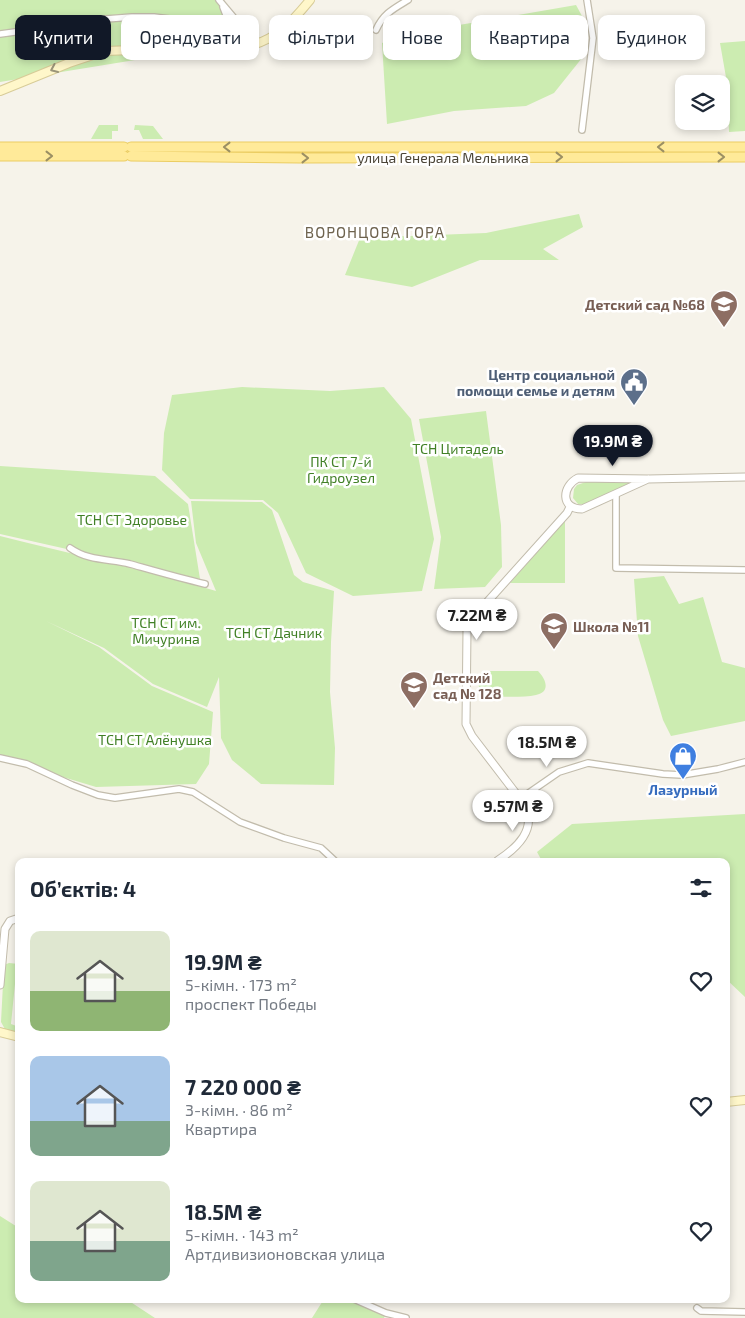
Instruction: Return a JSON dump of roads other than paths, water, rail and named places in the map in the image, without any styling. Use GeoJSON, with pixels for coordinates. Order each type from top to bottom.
{"type":"FeatureCollection","features":[{"type":"Feature","properties":{"kind":"main road"},"geometry":{"type":"LineString","coordinates":[[259,43],[268,40],[296,17],[310,0]]}},
{"type":"Feature","properties":{"kind":"main road"},"geometry":{"type":"LineString","coordinates":[[0,91],[68,63],[105,51],[121,50]]}},
{"type":"Feature","properties":{"kind":"main road","name":"улица Генерала Мельника"},"geometry":{"type":"LineString","coordinates":[[0,147],[128,152],[387,157],[745,157]]}},
{"type":"Feature","properties":{"kind":"main road","name":"улица Генерала Мельника"},"geometry":{"type":"LineString","coordinates":[[0,156],[387,148],[745,147]]}},
{"type":"Feature","properties":{"kind":"main road"},"geometry":{"type":"LineString","coordinates":[[387,148],[387,157]]}},
{"type":"Feature","properties":{"kind":"main road"},"geometry":{"type":"LineString","coordinates":[[0,1032],[15,1036]]}},
{"type":"Feature","properties":{"kind":"main road"},"geometry":{"type":"LineString","coordinates":[[730,1102],[745,1100]]}},
{"type":"Feature","properties":{"kind":"street"},"geometry":{"type":"LineString","coordinates":[[376,30],[381,19],[389,11],[408,0]]}},
{"type":"Feature","properties":{"kind":"street"},"geometry":{"type":"LineString","coordinates":[[582,130],[593,38],[587,0]]}},
{"type":"Feature","properties":{"kind":"street"},"geometry":{"type":"LineString","coordinates":[[220,1],[232,15]]}},
{"type":"Feature","properties":{"kind":"street"},"geometry":{"type":"LineString","coordinates":[[0,34],[44,28],[58,23],[62,25],[121,18]]}},
{"type":"Feature","properties":{"kind":"street"},"geometry":{"type":"LineString","coordinates":[[648,479],[582,510],[570,507],[566,500],[566,492],[572,482],[578,478],[745,477]]}},
{"type":"Feature","properties":{"kind":"street"},"geometry":{"type":"LineString","coordinates":[[616,494],[616,568],[745,570]]}},
{"type":"Feature","properties":{"kind":"street"},"geometry":{"type":"LineString","coordinates":[[501,858],[513,850],[527,829],[529,817],[520,799],[481,748],[466,724],[467,630],[471,620],[567,514],[570,507]]}},
{"type":"Feature","properties":{"kind":"street"},"geometry":{"type":"LineString","coordinates":[[70,548],[78,553],[105,561],[130,564],[205,584]]}},
{"type":"Feature","properties":{"kind":"street"},"geometry":{"type":"LineString","coordinates":[[0,758],[27,764],[72,785],[107,797],[115,798],[179,789],[193,792],[240,822],[284,838],[321,848],[332,858]]}},
{"type":"Feature","properties":{"kind":"street"},"geometry":{"type":"LineString","coordinates":[[520,799],[559,772],[588,763],[682,775],[745,762]]}},
{"type":"Feature","properties":{"kind":"street"},"geometry":{"type":"LineString","coordinates":[[0,985],[6,928],[10,921],[15,919]]}},
{"type":"Feature","properties":{"kind":"street"},"geometry":{"type":"LineString","coordinates":[[363,1303],[386,1313],[406,1318]]}},
{"type":"Feature","properties":{"kind":"street"},"geometry":{"type":"LineString","coordinates":[[697,1308],[701,1311],[745,1312]]}},
{"type":"Feature","properties":{"kind":"place","name":"Детский сад №68"},"geometry":{"type":"Point","coordinates":[724,328]}},
{"type":"Feature","properties":{"kind":"place","name":"Центр социальной помощи семье и детям"},"geometry":{"type":"Point","coordinates":[634,406]}},
{"type":"Feature","properties":{"kind":"place","name":"Школа №11"},"geometry":{"type":"Point","coordinates":[554,650]}},
{"type":"Feature","properties":{"kind":"place","name":"Детский сад № 128"},"geometry":{"type":"Point","coordinates":[414,709]}},
{"type":"Feature","properties":{"kind":"place","name":"Лазурный"},"geometry":{"type":"Point","coordinates":[683,780]}},
{"type":"Feature","properties":{"kind":"district","name":"ВОРОНЦОВА ГОРА"},"geometry":{"type":"Point","coordinates":[375,232]}},
{"type":"Feature","properties":{"kind":"park label","name":"ТСН Цитадель"},"geometry":{"type":"Point","coordinates":[458,448]}},
{"type":"Feature","properties":{"kind":"park label","name":"ПК СТ 7-й Гидроузел"},"geometry":{"type":"Point","coordinates":[341,470]}},
{"type":"Feature","properties":{"kind":"park label","name":"ТСН СТ Здоровье"},"geometry":{"type":"Point","coordinates":[132,519]}},
{"type":"Feature","properties":{"kind":"park label","name":"ТСН СТ им. Мичурина"},"geometry":{"type":"Point","coordinates":[166,630]}},
{"type":"Feature","properties":{"kind":"park label","name":"ТСН СТ Дачник"},"geometry":{"type":"Point","coordinates":[274,632]}},
{"type":"Feature","properties":{"kind":"park label","name":"ТСН СТ Алёнушка"},"geometry":{"type":"Point","coordinates":[155,739]}}]}
